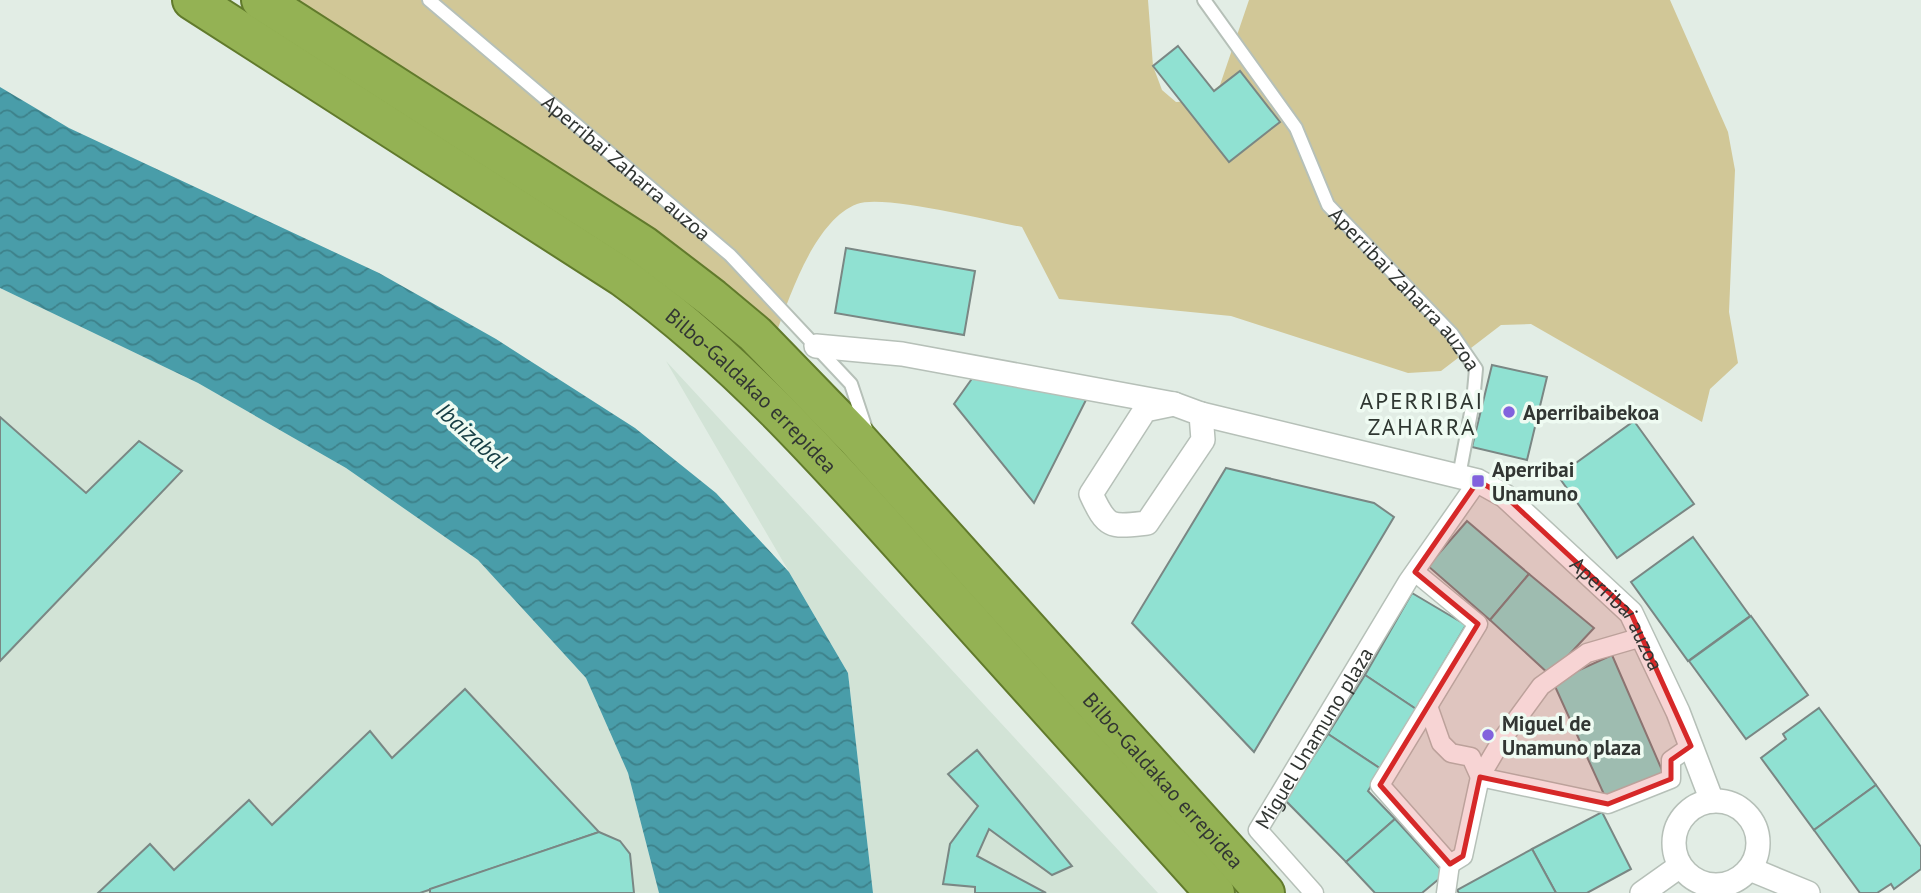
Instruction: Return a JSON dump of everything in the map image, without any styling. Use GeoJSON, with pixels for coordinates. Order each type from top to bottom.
{"type":"FeatureCollection","features":[{"type":"Feature","properties":{"kind":"highway","name":"Bilbo-Galdakao errepidea"},"geometry":{"type":"LineString","coordinates":[[192,0],[623,277],[729,362],[830,465],[1215,893]]}},
{"type":"Feature","properties":{"kind":"highway","name":"Bilbo-Galdakao errepidea"},"geometry":{"type":"LineString","coordinates":[[261,0],[644,246],[755,334],[876,460],[1265,893]]}},
{"type":"Feature","properties":{"kind":"street"},"geometry":{"type":"LineString","coordinates":[[816,345],[902,354],[1174,404],[1201,414],[1468,478]]}},
{"type":"Feature","properties":{"kind":"street"},"geometry":{"type":"LineString","coordinates":[[1174,404],[1145,410],[1091,494],[1102,517],[1120,526],[1147,523],[1203,440],[1201,414]]}},
{"type":"Feature","properties":{"kind":"street","name":"Miguel Unamuno plaza"},"geometry":{"type":"LineString","coordinates":[[1314,893],[1258,830],[1415,572],[1468,478]]}},
{"type":"Feature","properties":{"kind":"street","name":"Aperribai auzoa"},"geometry":{"type":"LineString","coordinates":[[1468,478],[1506,496],[1630,613],[1678,712],[1712,801]]}},
{"type":"Feature","properties":{"kind":"street"},"geometry":{"type":"LineString","coordinates":[[1415,572],[1478,624],[1380,785],[1450,864],[1446,893]]}},
{"type":"Feature","properties":{"kind":"street"},"geometry":{"type":"LineString","coordinates":[[1450,864],[1463,856],[1480,776],[1503,738],[1541,686],[1587,653],[1642,637]]}},
{"type":"Feature","properties":{"kind":"street"},"geometry":{"type":"LineString","coordinates":[[1428,706],[1441,743],[1451,753],[1471,757],[1480,776]]}},
{"type":"Feature","properties":{"kind":"street"},"geometry":{"type":"LineString","coordinates":[[1480,776],[1608,804],[1671,779],[1671,760],[1691,746]]}},
{"type":"Feature","properties":{"kind":"street"},"geometry":{"type":"LineString","coordinates":[[1712,801],[1728,802],[1743,810],[1754,822],[1759,838],[1758,854],[1750,869],[1738,880],[1723,885],[1707,884],[1692,878],[1681,866],[1675,850],[1675,833],[1682,818],[1695,806],[1712,801]]}},
{"type":"Feature","properties":{"kind":"street"},"geometry":{"type":"LineString","coordinates":[[1642,893],[1681,866]]}},
{"type":"Feature","properties":{"kind":"street"},"geometry":{"type":"LineString","coordinates":[[1750,869],[1808,893]]}},
{"type":"Feature","properties":{"kind":"lane","name":"Aperribai Zaharra auzoa"},"geometry":{"type":"LineString","coordinates":[[429,0],[730,255],[851,384],[876,460]]}},
{"type":"Feature","properties":{"kind":"lane","name":"Aperribai Zaharra auzoa"},"geometry":{"type":"LineString","coordinates":[[1204,0],[1296,128],[1328,205],[1452,334],[1476,369],[1468,478]]}},
{"type":"Feature","properties":{"kind":"highlighted area"},"geometry":{"type":"Polygon","coordinates":[[[1478,481],[1505,496],[1631,613],[1691,746],[1671,760],[1671,779],[1608,804],[1480,777],[1463,856],[1450,864],[1380,785],[1478,624],[1415,572],[1478,481]]]}},
{"type":"Feature","properties":{"kind":"shaded area"},"geometry":{"type":"Polygon","coordinates":[[[284,0],[1148,0],[1153,66],[1162,90],[1176,102],[1200,101],[1220,85],[1249,0],[1670,0],[1728,132],[1735,170],[1729,312],[1738,363],[1710,389],[1702,422],[1531,324],[1501,325],[1441,371],[1408,373],[1231,316],[1059,299],[1022,227],[912,205],[870,202],[857,204],[842,213],[817,242],[797,280],[776,334],[284,0]]]}},
{"type":"Feature","properties":{"kind":"shaded area"},"geometry":{"type":"Polygon","coordinates":[[[0,288],[198,383],[346,468],[478,560],[586,678],[628,773],[659,893],[0,893],[0,288]]]}},
{"type":"Feature","properties":{"kind":"shaded area"},"geometry":{"type":"Polygon","coordinates":[[[666,361],[1158,893],[873,893],[848,673],[666,361]]]}},
{"type":"Feature","properties":{"kind":"water","name":"Ibaizabal"},"geometry":{"type":"Polygon","coordinates":[[[0,87],[69,128],[379,273],[496,339],[635,428],[716,493],[789,572],[848,673],[873,893],[659,893],[628,773],[586,678],[478,560],[346,468],[198,383],[0,288],[0,87]]]}},
{"type":"Feature","properties":{"kind":"building"},"geometry":{"type":"Polygon","coordinates":[[[1178,46],[1214,91],[1240,71],[1280,122],[1229,162],[1153,66],[1178,46]]]}},
{"type":"Feature","properties":{"kind":"building"},"geometry":{"type":"Polygon","coordinates":[[[846,248],[975,271],[964,335],[835,313],[846,248]]]}},
{"type":"Feature","properties":{"kind":"building","name":"Aperribaibekoa"},"geometry":{"type":"Polygon","coordinates":[[[1492,365],[1547,377],[1527,460],[1472,447],[1492,365]]]}},
{"type":"Feature","properties":{"kind":"building"},"geometry":{"type":"Polygon","coordinates":[[[976,373],[1088,396],[1034,503],[954,404],[976,373]]]}},
{"type":"Feature","properties":{"kind":"building"},"geometry":{"type":"Polygon","coordinates":[[[0,417],[86,493],[139,441],[182,471],[0,661],[0,417]]]}},
{"type":"Feature","properties":{"kind":"building"},"geometry":{"type":"Polygon","coordinates":[[[1634,421],[1694,504],[1617,558],[1558,476],[1634,421]]]}},
{"type":"Feature","properties":{"kind":"building"},"geometry":{"type":"Polygon","coordinates":[[[1226,468],[1374,503],[1394,517],[1254,752],[1132,623],[1226,468]]]}},
{"type":"Feature","properties":{"kind":"building"},"geometry":{"type":"Polygon","coordinates":[[[1467,521],[1529,574],[1490,620],[1428,566],[1467,521]]]}},
{"type":"Feature","properties":{"kind":"building"},"geometry":{"type":"Polygon","coordinates":[[[1693,537],[1750,616],[1688,661],[1631,582],[1693,537]]]}},
{"type":"Feature","properties":{"kind":"building"},"geometry":{"type":"Polygon","coordinates":[[[1529,574],[1594,628],[1550,675],[1490,620],[1529,574]]]}},
{"type":"Feature","properties":{"kind":"building"},"geometry":{"type":"Polygon","coordinates":[[[1412,593],[1466,625],[1416,709],[1365,675],[1412,593]]]}},
{"type":"Feature","properties":{"kind":"building"},"geometry":{"type":"Polygon","coordinates":[[[1751,616],[1808,695],[1746,739],[1689,661],[1751,616]]]}},
{"type":"Feature","properties":{"kind":"building"},"geometry":{"type":"Polygon","coordinates":[[[1612,655],[1665,777],[1607,801],[1553,682],[1612,655]]]}},
{"type":"Feature","properties":{"kind":"building"},"geometry":{"type":"Polygon","coordinates":[[[1365,675],[1416,709],[1381,769],[1328,734],[1365,675]]]}},
{"type":"Feature","properties":{"kind":"building"},"geometry":{"type":"Polygon","coordinates":[[[465,689],[599,832],[420,893],[98,893],[150,844],[174,870],[249,800],[272,825],[370,731],[392,758],[465,689]]]}},
{"type":"Feature","properties":{"kind":"building"},"geometry":{"type":"Polygon","coordinates":[[[1819,708],[1876,785],[1814,830],[1761,758],[1786,739],[1783,734],[1819,708]]]}},
{"type":"Feature","properties":{"kind":"building"},"geometry":{"type":"Polygon","coordinates":[[[1328,734],[1381,769],[1368,791],[1395,819],[1346,862],[1285,800],[1328,734]]]}},
{"type":"Feature","properties":{"kind":"building"},"geometry":{"type":"Polygon","coordinates":[[[977,750],[1072,866],[1052,875],[989,829],[977,856],[1046,893],[975,893],[975,887],[943,884],[950,844],[978,806],[948,774],[977,750]]]}},
{"type":"Feature","properties":{"kind":"building"},"geometry":{"type":"Polygon","coordinates":[[[1876,785],[1921,847],[1921,869],[1894,889],[1891,884],[1877,893],[1860,893],[1814,830],[1876,785]]]}},
{"type":"Feature","properties":{"kind":"building"},"geometry":{"type":"Polygon","coordinates":[[[1602,812],[1631,869],[1587,893],[1556,893],[1532,849],[1602,812]]]}},
{"type":"Feature","properties":{"kind":"building"},"geometry":{"type":"Polygon","coordinates":[[[1395,819],[1445,874],[1422,893],[1375,893],[1346,862],[1395,819]]]}},
{"type":"Feature","properties":{"kind":"building"},"geometry":{"type":"Polygon","coordinates":[[[599,832],[620,841],[630,854],[634,893],[430,893],[430,889],[599,832]]]}},
{"type":"Feature","properties":{"kind":"building"},"geometry":{"type":"Polygon","coordinates":[[[1532,849],[1556,893],[1459,893],[1457,890],[1532,849]]]}},
{"type":"Feature","properties":{"kind":"place","name":"Aperribaibekoa"},"geometry":{"type":"Point","coordinates":[1509,412]}},
{"type":"Feature","properties":{"kind":"place","name":"Aperribai Unamuno"},"geometry":{"type":"Point","coordinates":[1478,481]}},
{"type":"Feature","properties":{"kind":"place","name":"Miguel de Unamuno plaza"},"geometry":{"type":"Point","coordinates":[1488,735]}},
{"type":"Feature","properties":{"kind":"district","name":"APERRIBAI ZAHARRA"},"geometry":{"type":"Point","coordinates":[1422,413]}}]}
